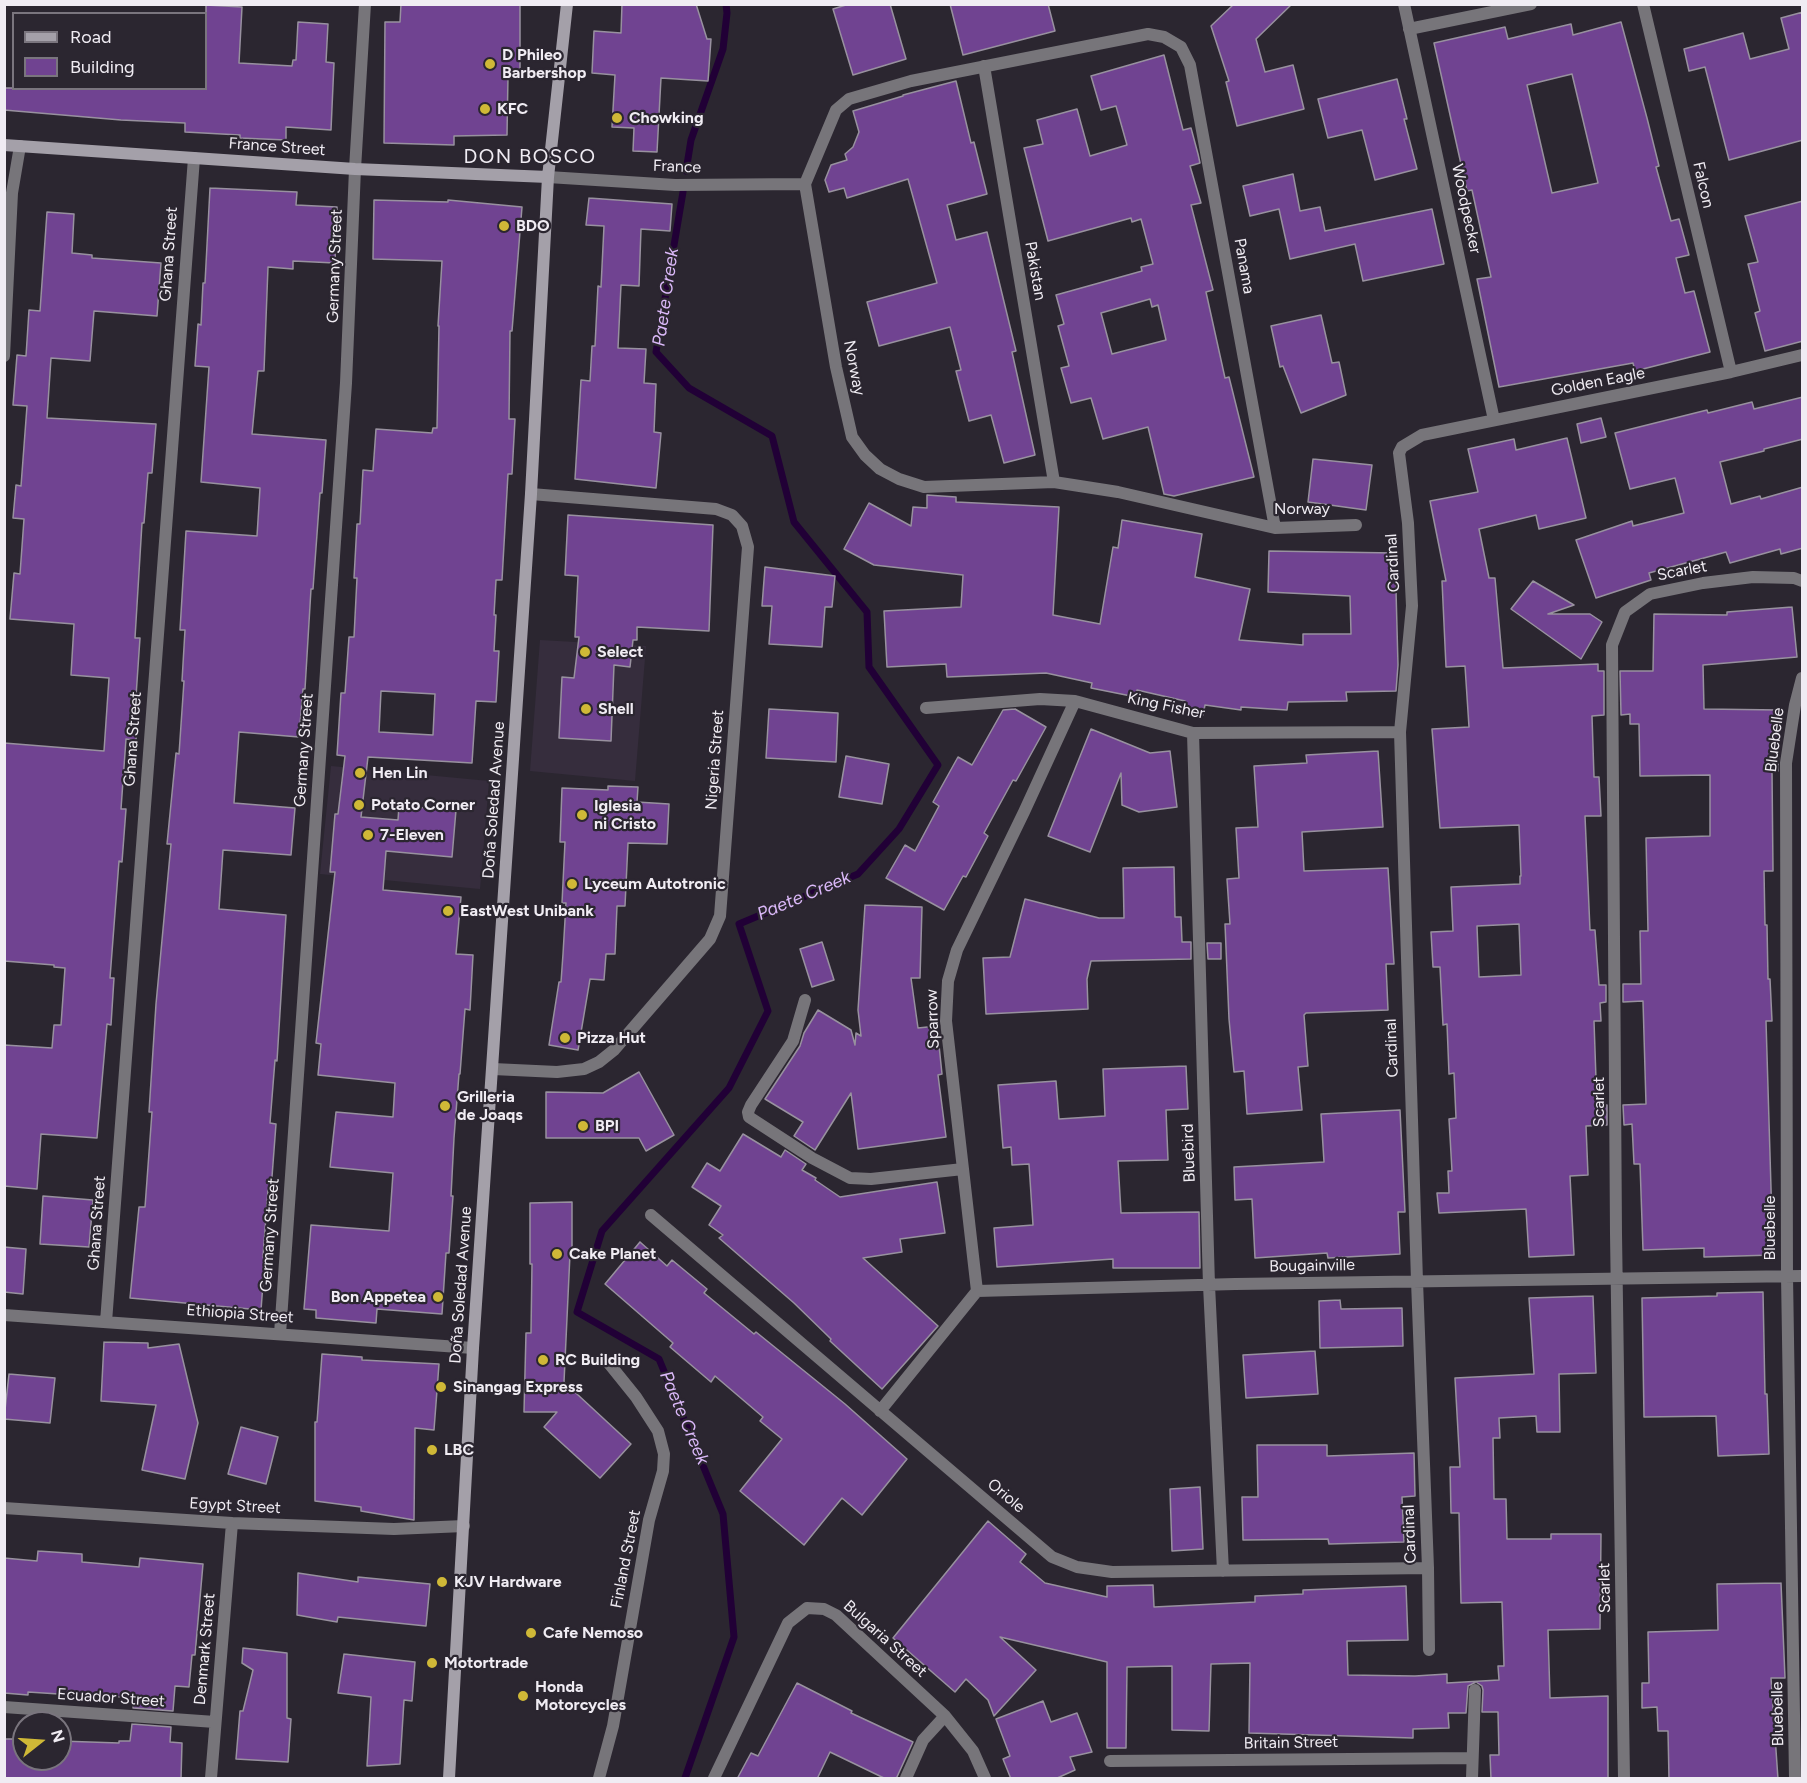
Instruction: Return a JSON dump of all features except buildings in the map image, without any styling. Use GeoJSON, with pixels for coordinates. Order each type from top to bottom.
{"type":"FeatureCollection","features":[{"type":"Feature","properties":{"kind":"main road","name":"Doña Soledad Avenue"},"geometry":{"type":"LineString","coordinates":[[449,1779],[473,1348],[531,494],[548,177],[567,4]]}},
{"type":"Feature","properties":{"kind":"main road","name":"France Street"},"geometry":{"type":"LineString","coordinates":[[4,145],[355,169],[548,177]]}},
{"type":"Feature","properties":{"kind":"street","name":"Germany Street"},"geometry":{"type":"LineString","coordinates":[[280,1334],[346,383],[365,4]]}},
{"type":"Feature","properties":{"kind":"street","name":"Woodpecker"},"geometry":{"type":"LineString","coordinates":[[1404,4],[1494,420]]}},
{"type":"Feature","properties":{"kind":"street"},"geometry":{"type":"LineString","coordinates":[[1409,29],[1531,4]]}},
{"type":"Feature","properties":{"kind":"street","name":"Falcon"},"geometry":{"type":"LineString","coordinates":[[1643,4],[1731,372]]}},
{"type":"Feature","properties":{"kind":"street","name":"Panama"},"geometry":{"type":"LineString","coordinates":[[984,66],[1148,34],[1164,37],[1181,47],[1190,65],[1275,528]]}},
{"type":"Feature","properties":{"kind":"street"},"geometry":{"type":"LineString","coordinates":[[805,184],[836,110],[849,99],[911,81],[984,66]]}},
{"type":"Feature","properties":{"kind":"street","name":"Pakistan"},"geometry":{"type":"LineString","coordinates":[[984,66],[1054,482]]}},
{"type":"Feature","properties":{"kind":"street"},"geometry":{"type":"LineString","coordinates":[[4,356],[12,194],[20,146]]}},
{"type":"Feature","properties":{"kind":"street","name":"Ghana Street"},"geometry":{"type":"LineString","coordinates":[[106,1322],[194,158]]}},
{"type":"Feature","properties":{"kind":"street","name":"France"},"geometry":{"type":"LineString","coordinates":[[548,177],[675,185],[805,184]]}},
{"type":"Feature","properties":{"kind":"street","name":"Norway"},"geometry":{"type":"LineString","coordinates":[[805,184],[839,379],[852,437],[865,455],[880,469],[899,479],[924,487],[1054,482],[1118,492],[1275,528],[1356,525]]}},
{"type":"Feature","properties":{"kind":"street","name":"Golden Eagle"},"geometry":{"type":"LineString","coordinates":[[1402,447],[1422,435],[1731,372],[1803,355]]}},
{"type":"Feature","properties":{"kind":"street","name":"Cardinal"},"geometry":{"type":"LineString","coordinates":[[1402,447],[1399,453],[1408,523],[1412,606],[1400,732],[1429,1650]]}},
{"type":"Feature","properties":{"kind":"street","name":"Nigeria Street"},"geometry":{"type":"LineString","coordinates":[[492,1070],[557,1072],[584,1069],[599,1062],[614,1050],[710,939],[720,916],[748,547],[742,526],[732,515],[716,510],[531,494]]}},
{"type":"Feature","properties":{"kind":"street","name":"Scarlet"},"geometry":{"type":"LineString","coordinates":[[1624,1779],[1612,645],[1625,612],[1650,594],[1703,583],[1754,577],[1794,578],[1803,581]]}},
{"type":"Feature","properties":{"kind":"street","name":"Bluebelle"},"geometry":{"type":"LineString","coordinates":[[1795,1779],[1787,1276],[1786,763],[1795,705],[1803,678]]}},
{"type":"Feature","properties":{"kind":"street","name":"King Fisher"},"geometry":{"type":"LineString","coordinates":[[926,708],[1040,699],[1075,701],[1194,732],[1400,732]]}},
{"type":"Feature","properties":{"kind":"street","name":"Sparrow"},"geometry":{"type":"LineString","coordinates":[[977,1291],[946,1022],[948,981],[957,951],[1075,701]]}},
{"type":"Feature","properties":{"kind":"street","name":"Bluebird"},"geometry":{"type":"LineString","coordinates":[[1194,732],[1209,1285],[1223,1572]]}},
{"type":"Feature","properties":{"kind":"street"},"geometry":{"type":"LineString","coordinates":[[805,1000],[793,1041],[755,1097],[748,1112],[749,1117],[812,1158],[850,1178],[871,1179],[963,1169]]}},
{"type":"Feature","properties":{"kind":"street","name":"Oriole"},"geometry":{"type":"LineString","coordinates":[[651,1215],[1052,1557],[1077,1567],[1112,1572],[1428,1568]]}},
{"type":"Feature","properties":{"kind":"street","name":"Bougainville"},"geometry":{"type":"LineString","coordinates":[[977,1291],[1417,1281],[1803,1276]]}},
{"type":"Feature","properties":{"kind":"street"},"geometry":{"type":"LineString","coordinates":[[880,1411],[977,1291]]}},
{"type":"Feature","properties":{"kind":"street","name":"Ethiopia Street"},"geometry":{"type":"LineString","coordinates":[[4,1315],[473,1348]]}},
{"type":"Feature","properties":{"kind":"street","name":"Finland Street"},"geometry":{"type":"LineString","coordinates":[[598,1779],[613,1726],[649,1520],[663,1471],[664,1454],[658,1431],[653,1422],[636,1396],[606,1361]]}},
{"type":"Feature","properties":{"kind":"street","name":"Egypt Street"},"geometry":{"type":"LineString","coordinates":[[4,1508],[232,1523],[394,1528],[464,1526]]}},
{"type":"Feature","properties":{"kind":"street","name":"Denmark Street"},"geometry":{"type":"LineString","coordinates":[[211,1779],[232,1523]]}},
{"type":"Feature","properties":{"kind":"street","name":"Bulgaria Street"},"geometry":{"type":"LineString","coordinates":[[714,1779],[788,1623],[807,1608],[824,1609],[836,1615],[945,1716],[973,1751],[985,1779]]}},
{"type":"Feature","properties":{"kind":"street"},"geometry":{"type":"LineString","coordinates":[[1472,1779],[1475,1690]]}},
{"type":"Feature","properties":{"kind":"street","name":"Ecuador Street"},"geometry":{"type":"LineString","coordinates":[[4,1707],[215,1722]]}},
{"type":"Feature","properties":{"kind":"street"},"geometry":{"type":"LineString","coordinates":[[906,1779],[923,1740],[945,1716]]}},
{"type":"Feature","properties":{"kind":"street","name":"Britain Street"},"geometry":{"type":"LineString","coordinates":[[1110,1761],[1472,1758]]}},
{"type":"Feature","properties":{"kind":"shaded area"},"geometry":{"type":"Polygon","coordinates":[[[540,640],[646,646],[635,781],[530,771],[540,640]]]}},
{"type":"Feature","properties":{"kind":"shaded area"},"geometry":{"type":"Polygon","coordinates":[[[331,766],[489,781],[480,889],[320,874],[331,766]]]}},
{"type":"Feature","properties":{"kind":"waterway","name":"Paete Creek"},"geometry":{"type":"LineString","coordinates":[[686,171],[691,140],[723,49],[726,4]]}},
{"type":"Feature","properties":{"kind":"waterway","name":"Paete Creek"},"geometry":{"type":"LineString","coordinates":[[683,192],[656,352],[689,388],[772,436],[794,522],[867,612],[869,667],[938,765],[899,829],[858,874],[739,924],[768,1011],[729,1088],[602,1231],[577,1312],[659,1359],[723,1514],[734,1637],[685,1778]]}},
{"type":"Feature","properties":{"kind":"place","name":"D Phileo Barbershop"},"geometry":{"type":"Point","coordinates":[490,64]}},
{"type":"Feature","properties":{"kind":"place","name":"KFC"},"geometry":{"type":"Point","coordinates":[485,109]}},
{"type":"Feature","properties":{"kind":"place","name":"Chowking"},"geometry":{"type":"Point","coordinates":[617,118]}},
{"type":"Feature","properties":{"kind":"place","name":"BDO"},"geometry":{"type":"Point","coordinates":[504,226]}},
{"type":"Feature","properties":{"kind":"place","name":"Select"},"geometry":{"type":"Point","coordinates":[585,652]}},
{"type":"Feature","properties":{"kind":"place","name":"Shell"},"geometry":{"type":"Point","coordinates":[586,709]}},
{"type":"Feature","properties":{"kind":"place","name":"Hen Lin"},"geometry":{"type":"Point","coordinates":[360,773]}},
{"type":"Feature","properties":{"kind":"place","name":"Potato Corner"},"geometry":{"type":"Point","coordinates":[359,805]}},
{"type":"Feature","properties":{"kind":"place","name":"Iglesia ni Cristo"},"geometry":{"type":"Point","coordinates":[582,815]}},
{"type":"Feature","properties":{"kind":"place","name":"7-Eleven"},"geometry":{"type":"Point","coordinates":[368,835]}},
{"type":"Feature","properties":{"kind":"place","name":"Lyceum Autotronic"},"geometry":{"type":"Point","coordinates":[572,884]}},
{"type":"Feature","properties":{"kind":"place","name":"EastWest Unibank"},"geometry":{"type":"Point","coordinates":[448,911]}},
{"type":"Feature","properties":{"kind":"place","name":"Pizza Hut"},"geometry":{"type":"Point","coordinates":[565,1038]}},
{"type":"Feature","properties":{"kind":"place","name":"Grilleria de Joaqs"},"geometry":{"type":"Point","coordinates":[445,1106]}},
{"type":"Feature","properties":{"kind":"place","name":"BPI"},"geometry":{"type":"Point","coordinates":[583,1126]}},
{"type":"Feature","properties":{"kind":"place","name":"Cake Planet"},"geometry":{"type":"Point","coordinates":[557,1254]}},
{"type":"Feature","properties":{"kind":"place","name":"Bon Appetea"},"geometry":{"type":"Point","coordinates":[438,1297]}},
{"type":"Feature","properties":{"kind":"place","name":"RC Building"},"geometry":{"type":"Point","coordinates":[543,1360]}},
{"type":"Feature","properties":{"kind":"place","name":"Sinangag Express"},"geometry":{"type":"Point","coordinates":[441,1387]}},
{"type":"Feature","properties":{"kind":"place","name":"LBC"},"geometry":{"type":"Point","coordinates":[432,1450]}},
{"type":"Feature","properties":{"kind":"place","name":"KJV Hardware"},"geometry":{"type":"Point","coordinates":[442,1582]}},
{"type":"Feature","properties":{"kind":"place","name":"Cafe Nemoso"},"geometry":{"type":"Point","coordinates":[531,1633]}},
{"type":"Feature","properties":{"kind":"place","name":"Motortrade"},"geometry":{"type":"Point","coordinates":[432,1663]}},
{"type":"Feature","properties":{"kind":"place","name":"Honda Motorcycles"},"geometry":{"type":"Point","coordinates":[523,1696]}},
{"type":"Feature","properties":{"kind":"district","name":"DON BOSCO"},"geometry":{"type":"Point","coordinates":[530,157]}}]}
